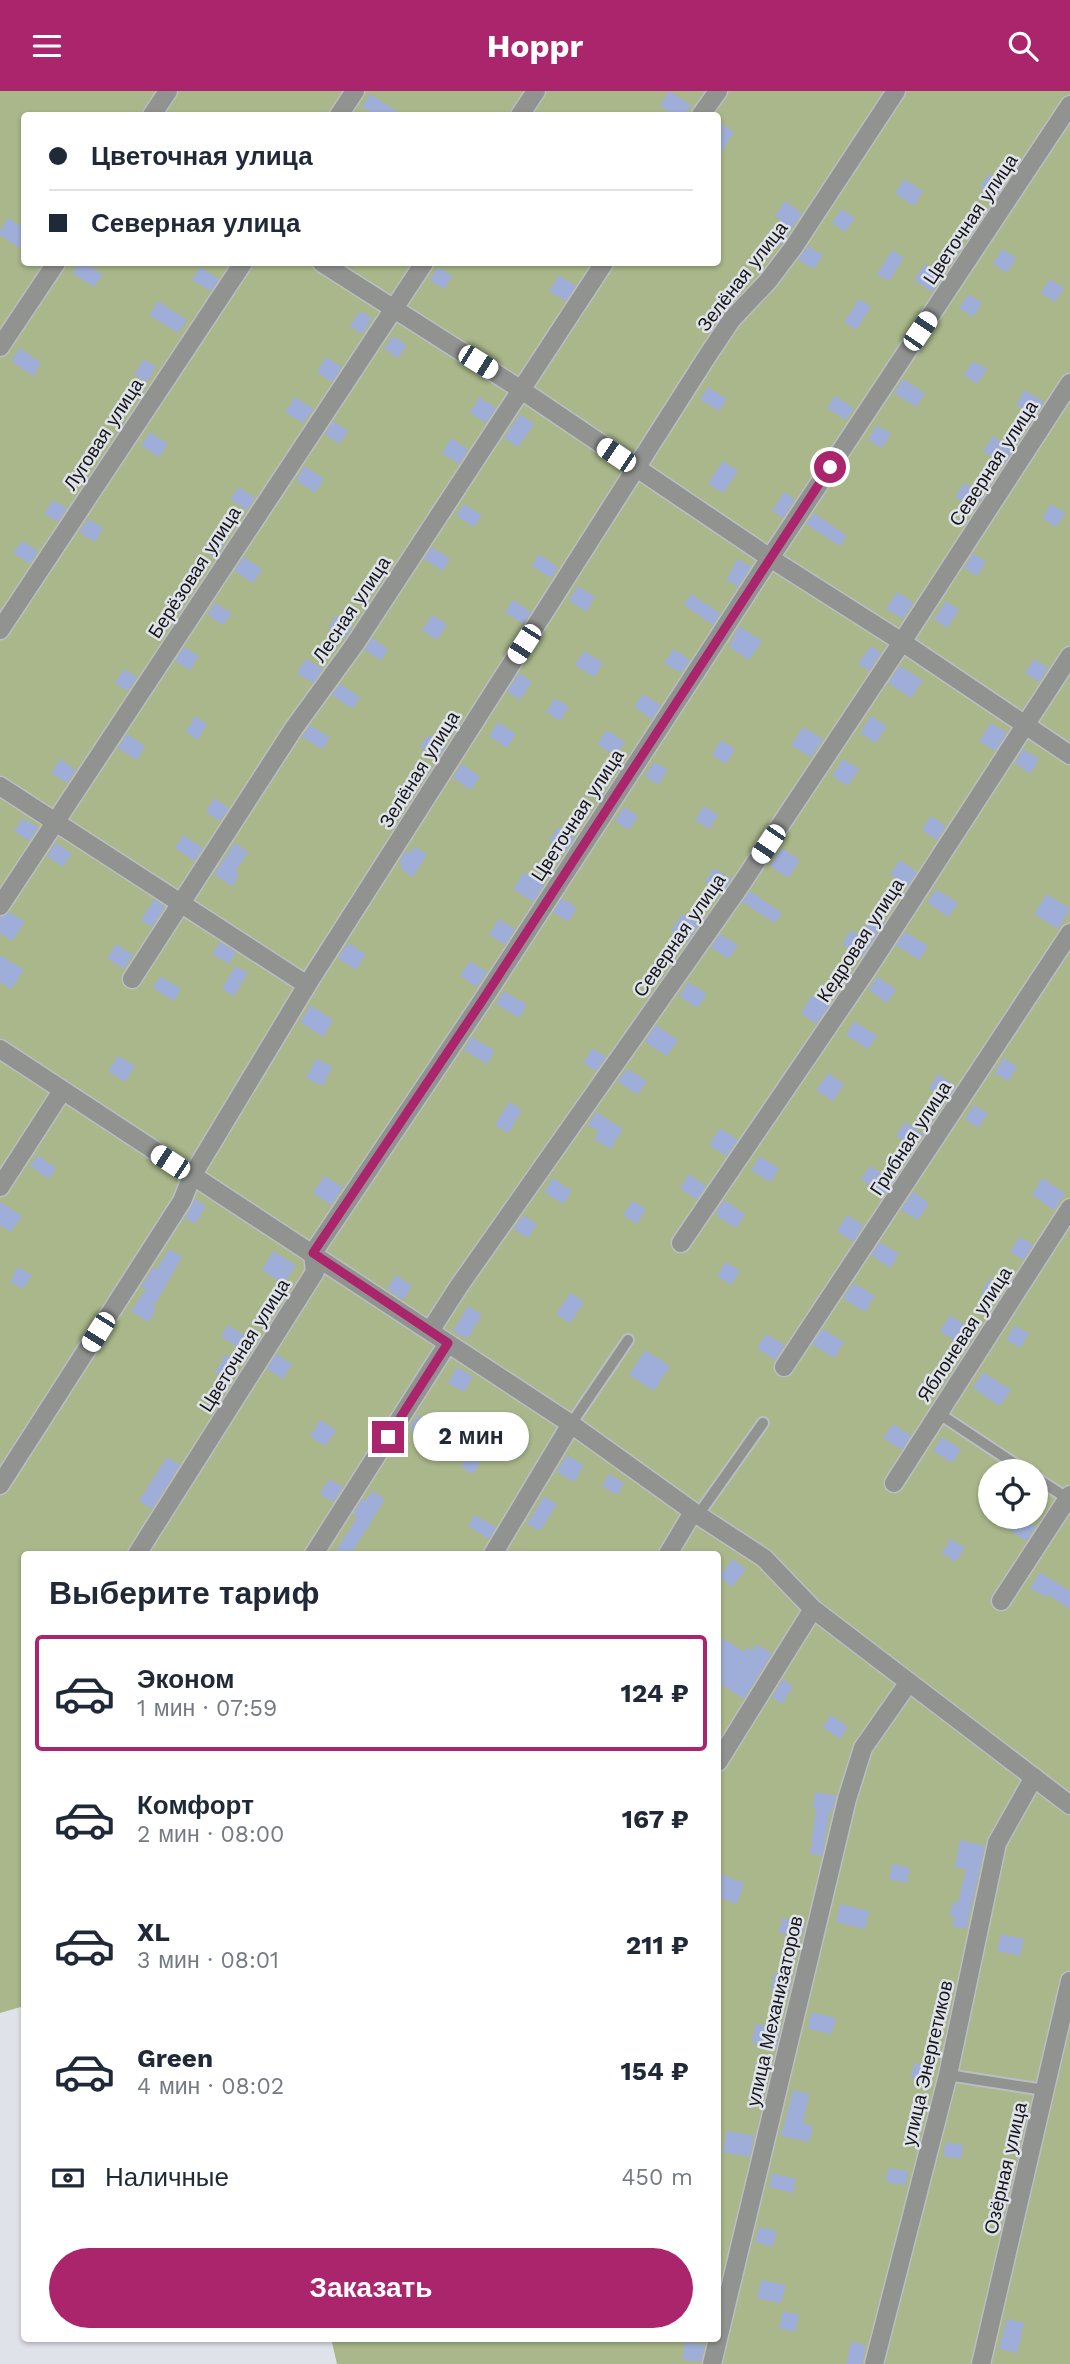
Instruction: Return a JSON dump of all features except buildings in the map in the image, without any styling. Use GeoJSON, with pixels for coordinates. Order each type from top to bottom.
{"type":"FeatureCollection","features":[{"type":"Feature","properties":{"kind":"street"},"geometry":{"type":"LineString","coordinates":[[154,112],[168,91]]}},
{"type":"Feature","properties":{"kind":"street"},"geometry":{"type":"LineString","coordinates":[[341,112],[355,91]]}},
{"type":"Feature","properties":{"kind":"street"},"geometry":{"type":"LineString","coordinates":[[522,112],[536,91]]}},
{"type":"Feature","properties":{"kind":"street"},"geometry":{"type":"LineString","coordinates":[[703,112],[718,91]]}},
{"type":"Feature","properties":{"kind":"street","name":"Зелёная улица"},"geometry":{"type":"LineString","coordinates":[[0,1485],[182,1201],[192,1177],[307,985],[636,468],[732,319],[768,281],[793,248],[896,91]]}},
{"type":"Feature","properties":{"kind":"street","name":"Цветочная улица"},"geometry":{"type":"LineString","coordinates":[[139,1551],[316,1272],[313,1253],[482,1001],[770,558],[1070,105]]}},
{"type":"Feature","properties":{"kind":"street"},"geometry":{"type":"LineString","coordinates":[[0,347],[54,266]]}},
{"type":"Feature","properties":{"kind":"street","name":"Луговая улица"},"geometry":{"type":"LineString","coordinates":[[0,630],[241,266]]}},
{"type":"Feature","properties":{"kind":"street"},"geometry":{"type":"LineString","coordinates":[[327,266],[520,389],[770,558],[902,642],[1070,755]]}},
{"type":"Feature","properties":{"kind":"street","name":"Берёзовая улица"},"geometry":{"type":"LineString","coordinates":[[0,906],[422,266]]}},
{"type":"Feature","properties":{"kind":"street","name":"Лесная улица"},"geometry":{"type":"LineString","coordinates":[[131,979],[294,728],[355,644],[602,266]]}},
{"type":"Feature","properties":{"kind":"street","name":"Северная улица"},"geometry":{"type":"LineString","coordinates":[[430,1331],[467,1274],[738,889],[1070,383]]}},
{"type":"Feature","properties":{"kind":"street","name":"Кедровая улица"},"geometry":{"type":"LineString","coordinates":[[681,1243],[868,968],[1070,656]]}},
{"type":"Feature","properties":{"kind":"street"},"geometry":{"type":"LineString","coordinates":[[0,786],[307,985]]}},
{"type":"Feature","properties":{"kind":"street","name":"Грибная улица"},"geometry":{"type":"LineString","coordinates":[[784,1367],[1070,933]]}},
{"type":"Feature","properties":{"kind":"street"},"geometry":{"type":"LineString","coordinates":[[0,1049],[571,1424],[696,1514],[764,1558],[813,1609],[1070,1805]]}},
{"type":"Feature","properties":{"kind":"street"},"geometry":{"type":"LineString","coordinates":[[0,1187],[62,1091]]}},
{"type":"Feature","properties":{"kind":"street","name":"Яблоневая улица"},"geometry":{"type":"LineString","coordinates":[[894,1483],[1070,1208]]}},
{"type":"Feature","properties":{"kind":"street"},"geometry":{"type":"LineString","coordinates":[[316,1551],[448,1343]]}},
{"type":"Feature","properties":{"kind":"street"},"geometry":{"type":"LineString","coordinates":[[495,1551],[571,1424]]}},
{"type":"Feature","properties":{"kind":"street"},"geometry":{"type":"LineString","coordinates":[[1001,1601],[1069,1498]]}},
{"type":"Feature","properties":{"kind":"street"},"geometry":{"type":"LineString","coordinates":[[670,1551],[696,1514]]}},
{"type":"Feature","properties":{"kind":"street"},"geometry":{"type":"LineString","coordinates":[[721,1757],[813,1609]]}},
{"type":"Feature","properties":{"kind":"street","name":"улица Механизаторов"},"geometry":{"type":"LineString","coordinates":[[721,2326],[846,1800],[863,1748],[909,1682]]}},
{"type":"Feature","properties":{"kind":"street","name":"улица Энергетиков"},"geometry":{"type":"LineString","coordinates":[[874,2364],[948,2075],[997,1843],[1034,1777]]}},
{"type":"Feature","properties":{"kind":"street","name":"Озёрная улица"},"geometry":{"type":"LineString","coordinates":[[981,2364],[1070,1981]]}},
{"type":"Feature","properties":{"kind":"street","name":"улица Механизаторов"},"geometry":{"type":"LineString","coordinates":[[712,2364],[717,2342]]}},
{"type":"Feature","properties":{"kind":"lane"},"geometry":{"type":"LineString","coordinates":[[571,1424],[628,1340]]}},
{"type":"Feature","properties":{"kind":"lane"},"geometry":{"type":"LineString","coordinates":[[938,1413],[1007,1459]]}},
{"type":"Feature","properties":{"kind":"lane"},"geometry":{"type":"LineString","coordinates":[[696,1514],[763,1423]]}},
{"type":"Feature","properties":{"kind":"lane"},"geometry":{"type":"LineString","coordinates":[[1048,1485],[1069,1498]]}},
{"type":"Feature","properties":{"kind":"lane"},"geometry":{"type":"LineString","coordinates":[[948,2075],[1044,2090]]}},
{"type":"Feature","properties":{"kind":"green space"},"geometry":{"type":"Polygon","coordinates":[[[0,91],[1070,91],[1070,2364],[337,2364],[332,2342],[721,2342],[721,1551],[21,1551],[21,2007],[0,2013],[0,91]]]}},
{"type":"Feature","properties":{"kind":"route"},"geometry":{"type":"LineString","coordinates":[[388,1437],[448,1343],[313,1253],[482,1001],[830,467]]}}]}
